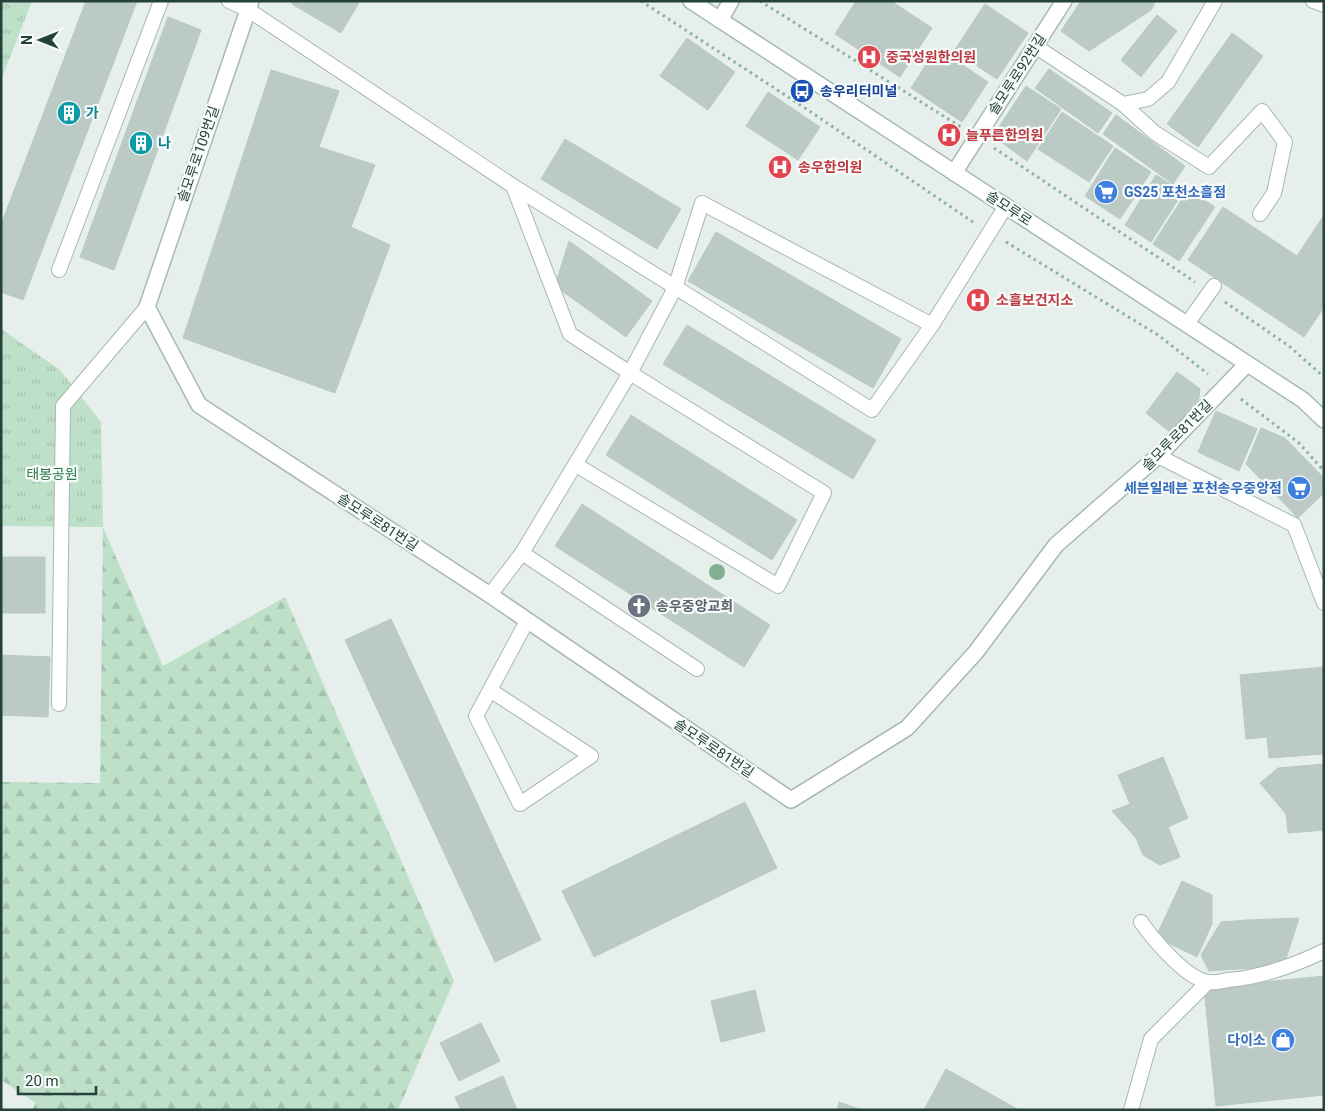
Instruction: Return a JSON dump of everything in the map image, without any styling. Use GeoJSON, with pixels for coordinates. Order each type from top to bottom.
{"type":"FeatureCollection","features":[{"type":"Feature","properties":{"kind":"street","name":"솔모루로"},"geometry":{"type":"LineString","coordinates":[[691,1],[1303,400],[1324,420]]}},
{"type":"Feature","properties":{"kind":"street"},"geometry":{"type":"LineString","coordinates":[[720,20],[730,1]]}},
{"type":"Feature","properties":{"kind":"street","name":"솔모루로92번길"},"geometry":{"type":"LineString","coordinates":[[954,173],[1064,1]]}},
{"type":"Feature","properties":{"kind":"street","name":"솔모루로109번길"},"geometry":{"type":"LineString","coordinates":[[147,307],[249,5]]}},
{"type":"Feature","properties":{"kind":"street","name":"솔모루로81번길"},"geometry":{"type":"LineString","coordinates":[[147,307],[199,405],[490,595],[791,800],[907,728],[976,652],[1056,545],[1158,456],[1248,364]]}},
{"type":"Feature","properties":{"kind":"lane"},"geometry":{"type":"LineString","coordinates":[[59,270],[161,1]]}},
{"type":"Feature","properties":{"kind":"lane"},"geometry":{"type":"LineString","coordinates":[[229,1],[249,5],[513,186],[872,410],[932,325],[1006,206]]}},
{"type":"Feature","properties":{"kind":"lane"},"geometry":{"type":"LineString","coordinates":[[1124,104],[1148,99],[1168,82],[1214,1]]}},
{"type":"Feature","properties":{"kind":"lane"},"geometry":{"type":"LineString","coordinates":[[1313,1],[1324,5]]}},
{"type":"Feature","properties":{"kind":"lane"},"geometry":{"type":"LineString","coordinates":[[1035,46],[1124,104],[1155,133],[1208,167],[1262,111],[1285,142],[1274,193],[1260,214]]}},
{"type":"Feature","properties":{"kind":"lane"},"geometry":{"type":"LineString","coordinates":[[513,186],[570,334],[824,494],[778,586],[576,465]]}},
{"type":"Feature","properties":{"kind":"lane"},"geometry":{"type":"LineString","coordinates":[[490,595],[522,553],[630,373],[675,288],[702,203],[932,325]]}},
{"type":"Feature","properties":{"kind":"lane"},"geometry":{"type":"LineString","coordinates":[[1187,324],[1212,289]]}},
{"type":"Feature","properties":{"kind":"lane"},"geometry":{"type":"LineString","coordinates":[[58,704],[63,406],[147,307]]}},
{"type":"Feature","properties":{"kind":"lane"},"geometry":{"type":"LineString","coordinates":[[1158,456],[1294,525],[1324,603]]}},
{"type":"Feature","properties":{"kind":"lane"},"geometry":{"type":"LineString","coordinates":[[522,553],[697,669]]}},
{"type":"Feature","properties":{"kind":"lane"},"geometry":{"type":"LineString","coordinates":[[490,690],[591,756],[520,804],[476,716],[527,621]]}},
{"type":"Feature","properties":{"kind":"lane"},"geometry":{"type":"LineString","coordinates":[[1141,922],[1156,942],[1182,968],[1208,982],[1248,978],[1284,969],[1324,951]]}},
{"type":"Feature","properties":{"kind":"lane"},"geometry":{"type":"LineString","coordinates":[[1131,1110],[1151,1039],[1208,982]]}},
{"type":"Feature","properties":{"kind":"path"},"geometry":{"type":"LineString","coordinates":[[760,1],[977,137],[1212,289],[1288,346],[1324,377]]}},
{"type":"Feature","properties":{"kind":"green space"},"geometry":{"type":"Polygon","coordinates":[[[1,1],[32,1],[1,80],[1,1]]]}},
{"type":"Feature","properties":{"kind":"green space","name":"태봉공원"},"geometry":{"type":"Polygon","coordinates":[[[1,329],[60,370],[101,422],[103,527],[1,526],[1,329]]]}},
{"type":"Feature","properties":{"kind":"green space"},"geometry":{"type":"Polygon","coordinates":[[[103,527],[163,666],[285,597],[454,981],[398,1110],[32,1110],[36,1103],[1,1080],[1,782],[100,783],[103,527]]]}},
{"type":"Feature","properties":{"kind":"building","name":"가"},"geometry":{"type":"Polygon","coordinates":[[[86,1],[137,1],[23,300],[1,292],[1,225],[86,1]]]}},
{"type":"Feature","properties":{"kind":"building"},"geometry":{"type":"Polygon","coordinates":[[[293,1],[360,1],[341,33],[292,4],[293,1]]]}},
{"type":"Feature","properties":{"kind":"building"},"geometry":{"type":"Polygon","coordinates":[[[856,1],[891,1],[932,28],[900,77],[835,34],[856,1]]]}},
{"type":"Feature","properties":{"kind":"building"},"geometry":{"type":"Polygon","coordinates":[[[1081,1],[1156,1],[1151,10],[1089,51],[1061,31],[1081,1]]]}},
{"type":"Feature","properties":{"kind":"building"},"geometry":{"type":"Polygon","coordinates":[[[985,4],[1028,33],[997,79],[954,51],[985,4]]]}},
{"type":"Feature","properties":{"kind":"building"},"geometry":{"type":"Polygon","coordinates":[[[1157,15],[1177,31],[1141,77],[1121,60],[1157,15]]]}},
{"type":"Feature","properties":{"kind":"building","name":"나"},"geometry":{"type":"Polygon","coordinates":[[[168,17],[201,30],[114,270],[80,257],[168,17]]]}},
{"type":"Feature","properties":{"kind":"building"},"geometry":{"type":"Polygon","coordinates":[[[1232,33],[1263,56],[1198,147],[1167,124],[1232,33]]]}},
{"type":"Feature","properties":{"kind":"building"},"geometry":{"type":"Polygon","coordinates":[[[687,38],[735,72],[708,110],[660,76],[687,38]]]}},
{"type":"Feature","properties":{"kind":"building"},"geometry":{"type":"Polygon","coordinates":[[[937,48],[988,82],[962,122],[911,88],[937,48]]]}},
{"type":"Feature","properties":{"kind":"building"},"geometry":{"type":"Polygon","coordinates":[[[1049,69],[1112,113],[1098,133],[1035,88],[1049,69]]]}},
{"type":"Feature","properties":{"kind":"building"},"geometry":{"type":"Polygon","coordinates":[[[271,70],[339,91],[319,147],[375,165],[351,227],[390,245],[335,393],[183,338],[271,70]]]}},
{"type":"Feature","properties":{"kind":"building"},"geometry":{"type":"Polygon","coordinates":[[[1026,86],[1061,109],[1027,161],[993,136],[1026,86]]]}},
{"type":"Feature","properties":{"kind":"building"},"geometry":{"type":"Polygon","coordinates":[[[768,92],[820,127],[798,160],[746,126],[768,92]]]}},
{"type":"Feature","properties":{"kind":"building"},"geometry":{"type":"Polygon","coordinates":[[[1062,112],[1113,146],[1089,182],[1038,149],[1062,112]]]}},
{"type":"Feature","properties":{"kind":"building"},"geometry":{"type":"Polygon","coordinates":[[[1116,115],[1185,166],[1173,184],[1103,134],[1116,115]]]}},
{"type":"Feature","properties":{"kind":"building"},"geometry":{"type":"Polygon","coordinates":[[[565,139],[681,209],[657,249],[541,179],[565,139]]]}},
{"type":"Feature","properties":{"kind":"building"},"geometry":{"type":"Polygon","coordinates":[[[1115,148],[1151,172],[1120,219],[1085,196],[1115,148]]]}},
{"type":"Feature","properties":{"kind":"building"},"geometry":{"type":"Polygon","coordinates":[[[1156,175],[1183,192],[1151,242],[1125,225],[1156,175]]]}},
{"type":"Feature","properties":{"kind":"building"},"geometry":{"type":"Polygon","coordinates":[[[1188,190],[1215,207],[1179,261],[1153,244],[1188,190]]]}},
{"type":"Feature","properties":{"kind":"building"},"geometry":{"type":"Polygon","coordinates":[[[1223,207],[1297,256],[1324,215],[1324,307],[1304,337],[1188,260],[1223,207]]]}},
{"type":"Feature","properties":{"kind":"building"},"geometry":{"type":"Polygon","coordinates":[[[716,232],[901,339],[873,388],[688,281],[716,232]]]}},
{"type":"Feature","properties":{"kind":"building"},"geometry":{"type":"Polygon","coordinates":[[[569,241],[652,301],[626,337],[555,286],[569,241]]]}},
{"type":"Feature","properties":{"kind":"building"},"geometry":{"type":"Polygon","coordinates":[[[687,325],[876,440],[853,479],[663,364],[687,325]]]}},
{"type":"Feature","properties":{"kind":"building"},"geometry":{"type":"Polygon","coordinates":[[[1177,372],[1200,389],[1198,406],[1175,436],[1146,413],[1177,372]]]}},
{"type":"Feature","properties":{"kind":"building"},"geometry":{"type":"Polygon","coordinates":[[[1216,411],[1257,429],[1239,471],[1198,452],[1216,411]]]}},
{"type":"Feature","properties":{"kind":"building"},"geometry":{"type":"Polygon","coordinates":[[[631,415],[797,520],[772,560],[606,455],[631,415]]]}},
{"type":"Feature","properties":{"kind":"building"},"geometry":{"type":"Polygon","coordinates":[[[1261,428],[1285,438],[1324,478],[1324,493],[1298,518],[1246,464],[1261,428]]]}},
{"type":"Feature","properties":{"kind":"building"},"geometry":{"type":"Polygon","coordinates":[[[582,504],[770,625],[744,667],[555,546],[582,504]]]}},
{"type":"Feature","properties":{"kind":"building"},"geometry":{"type":"Polygon","coordinates":[[[1,557],[45,557],[45,613],[1,613],[1,557]]]}},
{"type":"Feature","properties":{"kind":"building"},"geometry":{"type":"Polygon","coordinates":[[[391,619],[541,940],[495,962],[345,640],[391,619]]]}},
{"type":"Feature","properties":{"kind":"building"},"geometry":{"type":"Polygon","coordinates":[[[1,655],[50,657],[48,717],[1,715],[1,655]]]}},
{"type":"Feature","properties":{"kind":"building"},"geometry":{"type":"Polygon","coordinates":[[[1324,667],[1324,754],[1269,758],[1267,737],[1246,739],[1240,675],[1324,667]]]}},
{"type":"Feature","properties":{"kind":"building"},"geometry":{"type":"Polygon","coordinates":[[[1163,757],[1188,818],[1168,827],[1180,857],[1160,865],[1143,855],[1136,838],[1112,811],[1130,804],[1118,775],[1163,757]]]}},
{"type":"Feature","properties":{"kind":"building"},"geometry":{"type":"Polygon","coordinates":[[[1324,764],[1324,830],[1288,833],[1286,814],[1260,783],[1278,768],[1324,764]]]}},
{"type":"Feature","properties":{"kind":"building"},"geometry":{"type":"Polygon","coordinates":[[[745,802],[777,868],[594,957],[562,891],[745,802]]]}},
{"type":"Feature","properties":{"kind":"building"},"geometry":{"type":"Polygon","coordinates":[[[1182,881],[1212,895],[1212,924],[1197,957],[1156,937],[1182,881]]]}},
{"type":"Feature","properties":{"kind":"building"},"geometry":{"type":"Polygon","coordinates":[[[1299,918],[1285,962],[1251,968],[1247,920],[1299,918]]]}},
{"type":"Feature","properties":{"kind":"building"},"geometry":{"type":"Polygon","coordinates":[[[1247,920],[1251,968],[1209,971],[1201,955],[1221,922],[1247,920]]]}},
{"type":"Feature","properties":{"kind":"building"},"geometry":{"type":"Polygon","coordinates":[[[1324,976],[1324,1095],[1216,1106],[1204,988],[1324,976]]]}},
{"type":"Feature","properties":{"kind":"building"},"geometry":{"type":"Polygon","coordinates":[[[755,990],[765,1031],[721,1042],[711,1001],[755,990]]]}},
{"type":"Feature","properties":{"kind":"building"},"geometry":{"type":"Polygon","coordinates":[[[481,1023],[500,1061],[459,1081],[440,1043],[481,1023]]]}},
{"type":"Feature","properties":{"kind":"building"},"geometry":{"type":"Polygon","coordinates":[[[946,1069],[1019,1110],[924,1110],[946,1069]]]}},
{"type":"Feature","properties":{"kind":"building"},"geometry":{"type":"Polygon","coordinates":[[[503,1076],[517,1110],[461,1110],[455,1097],[503,1076]]]}},
{"type":"Feature","properties":{"kind":"building"},"geometry":{"type":"Polygon","coordinates":[[[839,1102],[862,1110],[837,1110],[839,1102]]]}},
{"type":"Feature","properties":{"kind":"place","name":"중국성원한의원"},"geometry":{"type":"Point","coordinates":[869,57]}},
{"type":"Feature","properties":{"kind":"place","name":"송우리터미널"},"geometry":{"type":"Point","coordinates":[802,91]}},
{"type":"Feature","properties":{"kind":"place","name":"가"},"geometry":{"type":"Point","coordinates":[69,113]}},
{"type":"Feature","properties":{"kind":"place","name":"늘푸른한의원"},"geometry":{"type":"Point","coordinates":[949,135]}},
{"type":"Feature","properties":{"kind":"place","name":"나"},"geometry":{"type":"Point","coordinates":[141,143]}},
{"type":"Feature","properties":{"kind":"place","name":"송우한의원"},"geometry":{"type":"Point","coordinates":[780,167]}},
{"type":"Feature","properties":{"kind":"place","name":"GS25 포천소흘점"},"geometry":{"type":"Point","coordinates":[1106,192]}},
{"type":"Feature","properties":{"kind":"place","name":"소흘보건지소"},"geometry":{"type":"Point","coordinates":[978,300]}},
{"type":"Feature","properties":{"kind":"place","name":"세븐일레븐 포천송우중앙점"},"geometry":{"type":"Point","coordinates":[1299,488]}},
{"type":"Feature","properties":{"kind":"place","name":"송우중앙교회"},"geometry":{"type":"Point","coordinates":[639,606]}},
{"type":"Feature","properties":{"kind":"place","name":"다이소"},"geometry":{"type":"Point","coordinates":[1283,1040]}}]}
